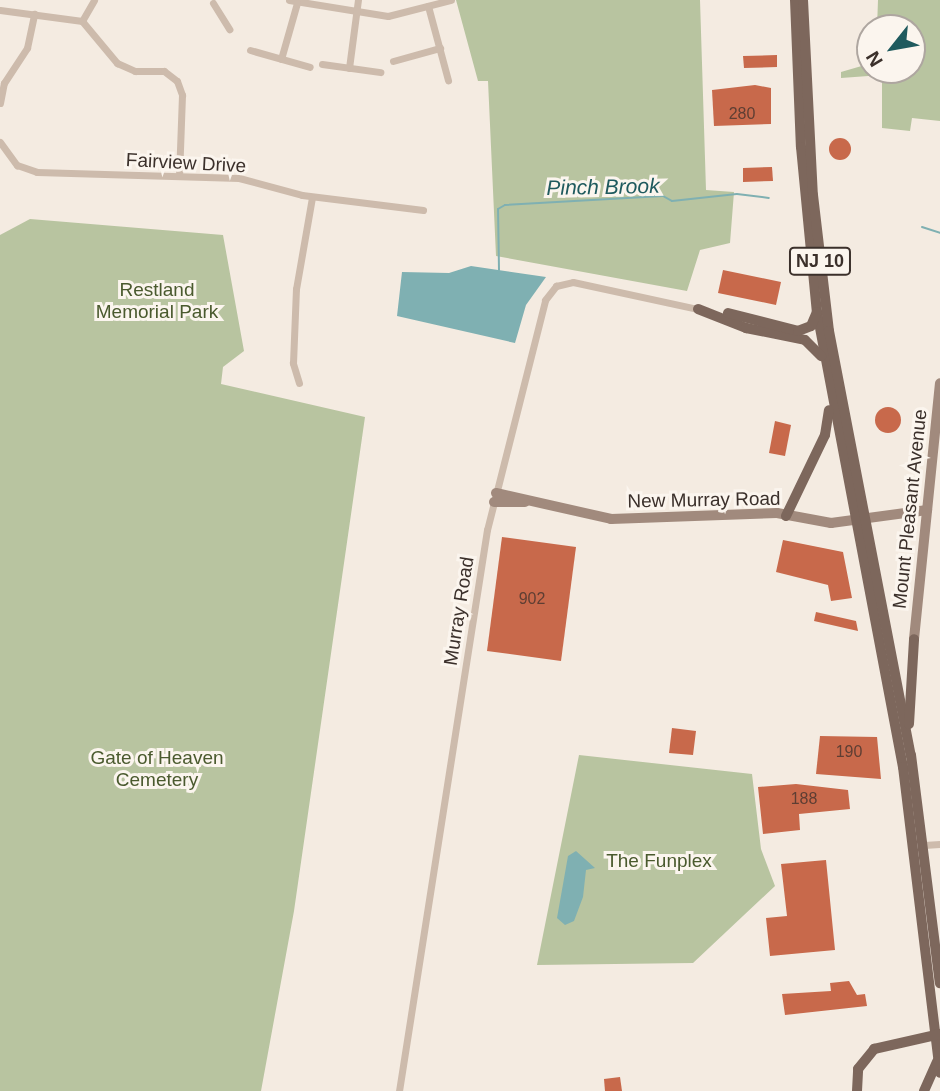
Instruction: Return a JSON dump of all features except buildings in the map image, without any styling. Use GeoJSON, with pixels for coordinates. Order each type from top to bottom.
{"type":"FeatureCollection","features":[{"type":"Feature","properties":{"kind":"main road","name":"NJ 10"},"geometry":{"type":"LineString","coordinates":[[795,0],[802,155],[824,362],[908,745],[924,845],[940,984]]}},
{"type":"Feature","properties":{"kind":"main road","name":"NJ 10"},"geometry":{"type":"LineString","coordinates":[[803,0],[817,235],[837,385],[903,767],[938,1034],[940,1073]]}},
{"type":"Feature","properties":{"kind":"main road"},"geometry":{"type":"LineString","coordinates":[[698,309],[798,331],[811,326],[817,312]]}},
{"type":"Feature","properties":{"kind":"main road"},"geometry":{"type":"LineString","coordinates":[[698,309],[746,328],[805,340],[824,362]]}},
{"type":"Feature","properties":{"kind":"main road"},"geometry":{"type":"LineString","coordinates":[[786,516],[828,426],[829,390]]}},
{"type":"Feature","properties":{"kind":"main road"},"geometry":{"type":"LineString","coordinates":[[908,745],[914,639]]}},
{"type":"Feature","properties":{"kind":"main road"},"geometry":{"type":"LineString","coordinates":[[857,1091],[858,1069],[874,1049],[938,1034]]}},
{"type":"Feature","properties":{"kind":"main road"},"geometry":{"type":"LineString","coordinates":[[924,1091],[939,1054]]}},
{"type":"Feature","properties":{"kind":"street"},"geometry":{"type":"LineString","coordinates":[[82,21],[94,0]]}},
{"type":"Feature","properties":{"kind":"street"},"geometry":{"type":"LineString","coordinates":[[349,68],[358,0]]}},
{"type":"Feature","properties":{"kind":"street"},"geometry":{"type":"LineString","coordinates":[[281,59],[293,2],[391,16],[451,0]]}},
{"type":"Feature","properties":{"kind":"street"},"geometry":{"type":"LineString","coordinates":[[214,1],[229,29]]}},
{"type":"Feature","properties":{"kind":"street"},"geometry":{"type":"LineString","coordinates":[[428,6],[449,80]]}},
{"type":"Feature","properties":{"kind":"street"},"geometry":{"type":"LineString","coordinates":[[0,10],[82,21],[117,64],[164,71],[177,81],[183,95],[180,176]]}},
{"type":"Feature","properties":{"kind":"street"},"geometry":{"type":"LineString","coordinates":[[0,103],[4,83],[27,48],[34,14]]}},
{"type":"Feature","properties":{"kind":"street"},"geometry":{"type":"LineString","coordinates":[[393,61],[440,48]]}},
{"type":"Feature","properties":{"kind":"street"},"geometry":{"type":"LineString","coordinates":[[250,51],[310,67]]}},
{"type":"Feature","properties":{"kind":"street"},"geometry":{"type":"LineString","coordinates":[[322,64],[380,72]]}},
{"type":"Feature","properties":{"kind":"street","name":"Fairview Drive"},"geometry":{"type":"LineString","coordinates":[[0,142],[10,159],[29,171],[239,178],[312,197],[423,210]]}},
{"type":"Feature","properties":{"kind":"street"},"geometry":{"type":"LineString","coordinates":[[299,383],[293,363],[296,289],[312,197]]}},
{"type":"Feature","properties":{"kind":"street","name":"Murray Road"},"geometry":{"type":"LineString","coordinates":[[399,1091],[495,497],[552,289],[573,282],[698,309]]}},
{"type":"Feature","properties":{"kind":"street","name":"Mount Pleasant Avenue"},"geometry":{"type":"LineString","coordinates":[[914,639],[940,383]]}},
{"type":"Feature","properties":{"kind":"street","name":"New Murray Road"},"geometry":{"type":"LineString","coordinates":[[495,497],[611,519],[786,516],[825,522],[927,510]]}},
{"type":"Feature","properties":{"kind":"street"},"geometry":{"type":"LineString","coordinates":[[924,845],[940,844]]}},
{"type":"Feature","properties":{"kind":"green space"},"geometry":{"type":"Polygon","coordinates":[[[456,0],[700,0],[706,190],[734,192],[730,243],[700,250],[687,291],[496,256],[488,81],[478,81],[456,0]]]}},
{"type":"Feature","properties":{"kind":"green space"},"geometry":{"type":"Polygon","coordinates":[[[878,0],[940,0],[940,121],[912,118],[910,131],[882,128],[882,84],[926,84],[926,14],[878,14],[878,0]]]}},
{"type":"Feature","properties":{"kind":"green space"},"geometry":{"type":"Polygon","coordinates":[[[856,68],[856,77],[841,78],[841,72],[856,68]]]}},
{"type":"Feature","properties":{"kind":"green space","name":"Gate of Heaven Cemetery"},"geometry":{"type":"Polygon","coordinates":[[[30,219],[223,235],[244,351],[223,367],[221,384],[365,417],[294,911],[261,1091],[0,1091],[0,235],[30,219]]]}},
{"type":"Feature","properties":{"kind":"green space","name":"The Funplex"},"geometry":{"type":"Polygon","coordinates":[[[579,755],[752,774],[761,849],[775,886],[693,963],[537,965],[579,755]]]}},
{"type":"Feature","properties":{"kind":"water"},"geometry":{"type":"Polygon","coordinates":[[[471,266],[546,277],[526,305],[515,343],[397,316],[402,272],[449,273],[471,266]]]}},
{"type":"Feature","properties":{"kind":"water"},"geometry":{"type":"Polygon","coordinates":[[[576,851],[595,868],[586,870],[583,897],[574,921],[565,925],[557,918],[568,856],[576,851]]]}},
{"type":"Feature","properties":{"kind":"waterway","name":"Pinch Brook"},"geometry":{"type":"LineString","coordinates":[[499,270],[498,209],[505,205],[663,196],[672,201],[737,194],[769,198]]}},
{"type":"Feature","properties":{"kind":"waterway","name":"Pinch Brook"},"geometry":{"type":"LineString","coordinates":[[922,227],[940,233]]}},
{"type":"Feature","properties":{"kind":"park label","name":"Restland Memorial Park"},"geometry":{"type":"Point","coordinates":[157,301]}}]}
